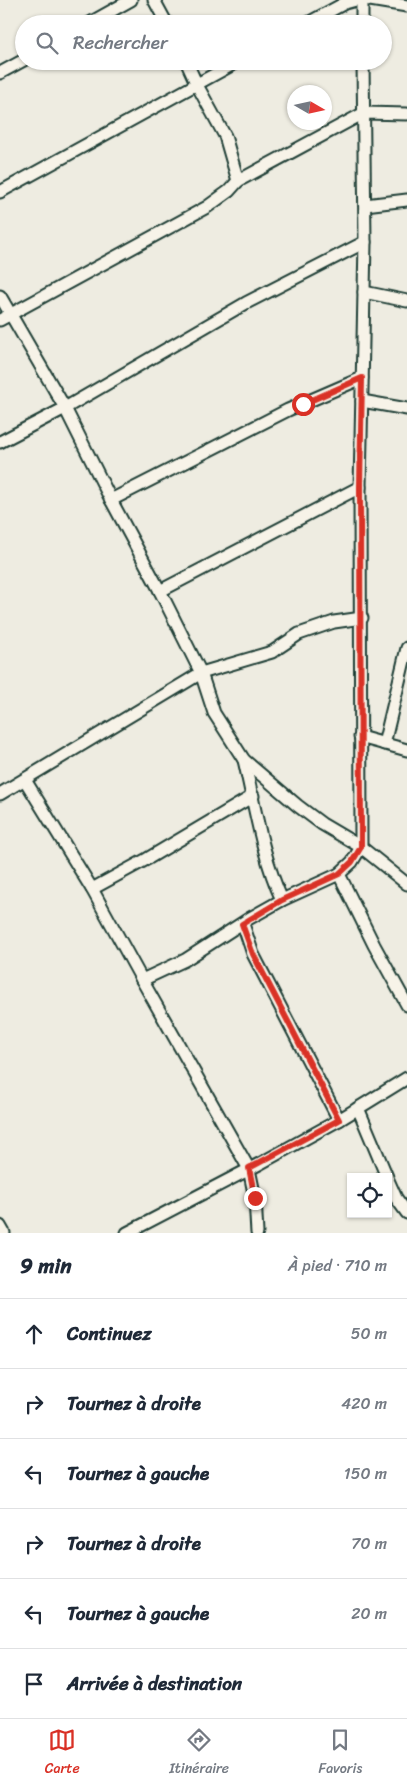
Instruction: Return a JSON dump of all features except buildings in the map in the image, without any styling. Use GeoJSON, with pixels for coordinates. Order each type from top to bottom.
{"type":"FeatureCollection","features":[{"type":"Feature","properties":{"kind":"street"},"geometry":{"type":"LineString","coordinates":[[104,15],[131,0]]}},
{"type":"Feature","properties":{"kind":"street"},"geometry":{"type":"LineString","coordinates":[[154,0],[162,15]]}},
{"type":"Feature","properties":{"kind":"street"},"geometry":{"type":"LineString","coordinates":[[323,15],[356,0]]}},
{"type":"Feature","properties":{"kind":"street"},"geometry":{"type":"LineString","coordinates":[[362,0],[362,15]]}},
{"type":"Feature","properties":{"kind":"street"},"geometry":{"type":"LineString","coordinates":[[370,0],[407,6]]}},
{"type":"Feature","properties":{"kind":"street"},"geometry":{"type":"LineString","coordinates":[[0,73],[15,65]]}},
{"type":"Feature","properties":{"kind":"street"},"geometry":{"type":"LineString","coordinates":[[190,70],[196,85],[225,136],[238,181]]}},
{"type":"Feature","properties":{"kind":"street"},"geometry":{"type":"LineString","coordinates":[[0,192],[223,70]]}},
{"type":"Feature","properties":{"kind":"street"},"geometry":{"type":"LineString","coordinates":[[142,980],[185,960],[282,900],[339,874],[352,862],[361,847],[362,618],[360,487],[365,242],[363,70]]}},
{"type":"Feature","properties":{"kind":"street"},"geometry":{"type":"LineString","coordinates":[[0,320],[207,207],[229,191],[238,181],[364,113],[407,114]]}},
{"type":"Feature","properties":{"kind":"street"},"geometry":{"type":"LineString","coordinates":[[364,205],[407,200]]}},
{"type":"Feature","properties":{"kind":"street"},"geometry":{"type":"LineString","coordinates":[[0,442],[65,408],[246,303],[365,242]]}},
{"type":"Feature","properties":{"kind":"street"},"geometry":{"type":"LineString","coordinates":[[364,292],[407,301]]}},
{"type":"Feature","properties":{"kind":"street"},"geometry":{"type":"LineString","coordinates":[[0,296],[65,408],[201,673],[214,712],[244,760],[316,820],[361,847],[407,884]]}},
{"type":"Feature","properties":{"kind":"street"},"geometry":{"type":"LineString","coordinates":[[111,500],[288,410],[362,378]]}},
{"type":"Feature","properties":{"kind":"street"},"geometry":{"type":"LineString","coordinates":[[362,401],[407,409]]}},
{"type":"Feature","properties":{"kind":"street"},"geometry":{"type":"LineString","coordinates":[[160,591],[360,487]]}},
{"type":"Feature","properties":{"kind":"street"},"geometry":{"type":"LineString","coordinates":[[0,794],[201,673],[272,652],[299,634],[334,622],[362,618]]}},
{"type":"Feature","properties":{"kind":"street"},"geometry":{"type":"LineString","coordinates":[[384,744],[407,648]]}},
{"type":"Feature","properties":{"kind":"street"},"geometry":{"type":"LineString","coordinates":[[360,737],[407,750]]}},
{"type":"Feature","properties":{"kind":"street"},"geometry":{"type":"LineString","coordinates":[[244,760],[259,833],[282,900]]}},
{"type":"Feature","properties":{"kind":"street"},"geometry":{"type":"LineString","coordinates":[[25,780],[92,889],[249,1168],[255,1198],[257,1233]]}},
{"type":"Feature","properties":{"kind":"street"},"geometry":{"type":"LineString","coordinates":[[92,889],[147,859],[252,796]]}},
{"type":"Feature","properties":{"kind":"street"},"geometry":{"type":"LineString","coordinates":[[339,874],[370,938],[407,1005]]}},
{"type":"Feature","properties":{"kind":"street"},"geometry":{"type":"LineString","coordinates":[[242,924],[253,954],[339,1120]]}},
{"type":"Feature","properties":{"kind":"street"},"geometry":{"type":"LineString","coordinates":[[127,1233],[339,1120],[407,1078]]}},
{"type":"Feature","properties":{"kind":"street"},"geometry":{"type":"LineString","coordinates":[[358,1108],[386,1173]]}},
{"type":"Feature","properties":{"kind":"street"},"geometry":{"type":"LineString","coordinates":[[392,1188],[396,1198],[407,1213]]}},
{"type":"Feature","properties":{"kind":"street"},"geometry":{"type":"LineString","coordinates":[[0,1226],[4,1233]]}},
{"type":"Feature","properties":{"kind":"route"},"geometry":{"type":"LineString","coordinates":[[255,1198],[249,1168],[339,1120],[253,954],[242,924],[282,900],[339,874],[352,862],[361,847],[362,618],[360,487],[362,378],[331,390],[303,404]]}}]}
